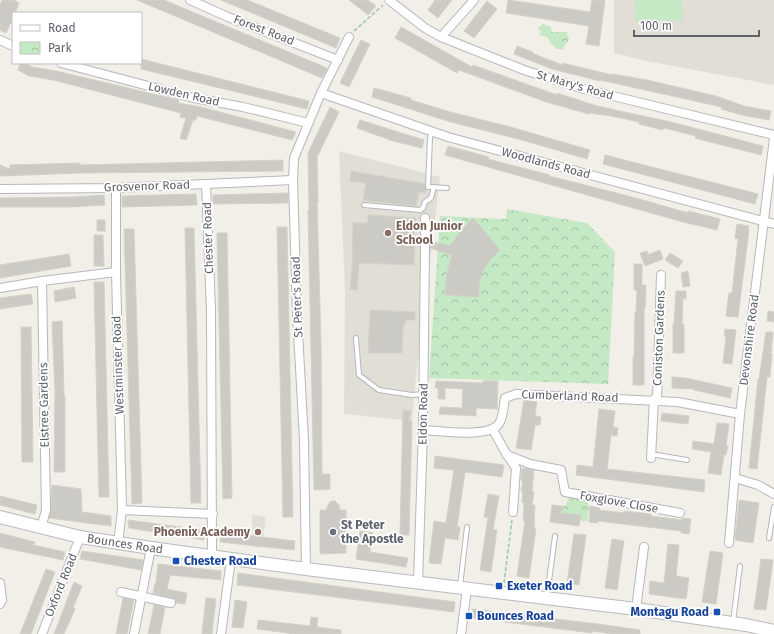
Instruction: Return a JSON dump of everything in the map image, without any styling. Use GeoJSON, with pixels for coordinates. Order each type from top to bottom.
{"type":"FeatureCollection","features":[{"type":"Feature","properties":{"kind":"street","name":"Forest Road"},"geometry":{"type":"LineString","coordinates":[[190,0],[228,17],[338,60]]}},
{"type":"Feature","properties":{"kind":"street"},"geometry":{"type":"LineString","coordinates":[[441,37],[474,0]]}},
{"type":"Feature","properties":{"kind":"street","name":"St Mary's Road"},"geometry":{"type":"LineString","coordinates":[[386,3],[441,37],[524,70],[584,89],[774,137]]}},
{"type":"Feature","properties":{"kind":"street","name":"St Peter's Road"},"geometry":{"type":"LineString","coordinates":[[306,569],[304,440],[297,314],[293,180],[294,158],[320,93],[349,37]]}},
{"type":"Feature","properties":{"kind":"street"},"geometry":{"type":"LineString","coordinates":[[0,40],[12,46]]}},
{"type":"Feature","properties":{"kind":"street","name":"Lowden Road"},"geometry":{"type":"LineString","coordinates":[[65,64],[194,98],[244,107],[308,123]]}},
{"type":"Feature","properties":{"kind":"street","name":"Woodlands Road"},"geometry":{"type":"LineString","coordinates":[[320,93],[432,132],[774,224]]}},
{"type":"Feature","properties":{"kind":"street","name":"Devonshire Road"},"geometry":{"type":"LineString","coordinates":[[729,543],[740,414],[774,137]]}},
{"type":"Feature","properties":{"kind":"street","name":"Grosvenor Road"},"geometry":{"type":"LineString","coordinates":[[0,189],[116,188],[293,180]]}},
{"type":"Feature","properties":{"kind":"street","name":"Chester Road"},"geometry":{"type":"LineString","coordinates":[[206,184],[211,310],[212,556]]}},
{"type":"Feature","properties":{"kind":"street","name":"Westminster Road"},"geometry":{"type":"LineString","coordinates":[[116,188],[116,272],[122,510],[118,543]]}},
{"type":"Feature","properties":{"kind":"street","name":"Eldon Road"},"geometry":{"type":"LineString","coordinates":[[418,582],[424,394],[425,218]]}},
{"type":"Feature","properties":{"kind":"street"},"geometry":{"type":"LineString","coordinates":[[0,288],[116,272]]}},
{"type":"Feature","properties":{"kind":"street","name":"Coniston Gardens"},"geometry":{"type":"LineString","coordinates":[[651,456],[661,275]]}},
{"type":"Feature","properties":{"kind":"street","name":"Elstree Gardens"},"geometry":{"type":"LineString","coordinates":[[41,528],[46,510],[42,281]]}},
{"type":"Feature","properties":{"kind":"street","name":"Cumberland Road"},"geometry":{"type":"LineString","coordinates":[[493,430],[500,423],[505,398],[516,394],[678,402],[740,414]]}},
{"type":"Feature","properties":{"kind":"street"},"geometry":{"type":"LineString","coordinates":[[423,430],[480,433],[493,430],[507,456],[516,468],[513,512]]}},
{"type":"Feature","properties":{"kind":"street","name":"Foxglove Close"},"geometry":{"type":"LineString","coordinates":[[507,456],[530,464],[562,470],[566,492],[680,512]]}},
{"type":"Feature","properties":{"kind":"street"},"geometry":{"type":"LineString","coordinates":[[735,478],[758,485],[774,494]]}},
{"type":"Feature","properties":{"kind":"street"},"geometry":{"type":"LineString","coordinates":[[122,510],[213,514]]}},
{"type":"Feature","properties":{"kind":"street","name":"Bounces Road"},"geometry":{"type":"LineString","coordinates":[[0,517],[80,537],[151,548],[306,569],[636,609],[733,623],[774,631]]}},
{"type":"Feature","properties":{"kind":"street","name":"Oxford Road"},"geometry":{"type":"LineString","coordinates":[[42,634],[80,537]]}},
{"type":"Feature","properties":{"kind":"street"},"geometry":{"type":"LineString","coordinates":[[636,609],[644,546]]}},
{"type":"Feature","properties":{"kind":"street"},"geometry":{"type":"LineString","coordinates":[[134,634],[151,548]]}},
{"type":"Feature","properties":{"kind":"street"},"geometry":{"type":"LineString","coordinates":[[221,634],[231,559]]}},
{"type":"Feature","properties":{"kind":"street"},"geometry":{"type":"LineString","coordinates":[[0,583],[1,602]]}},
{"type":"Feature","properties":{"kind":"street"},"geometry":{"type":"LineString","coordinates":[[461,634],[463,588]]}},
{"type":"Feature","properties":{"kind":"street"},"geometry":{"type":"LineString","coordinates":[[121,592],[171,603]]}},
{"type":"Feature","properties":{"kind":"lane"},"geometry":{"type":"LineString","coordinates":[[432,132],[430,138],[428,187],[447,188]]}},
{"type":"Feature","properties":{"kind":"lane"},"geometry":{"type":"LineString","coordinates":[[364,205],[420,210],[423,208],[425,202],[431,198],[434,187]]}},
{"type":"Feature","properties":{"kind":"lane"},"geometry":{"type":"LineString","coordinates":[[356,338],[359,375],[368,383],[379,390],[412,395],[424,394]]}},
{"type":"Feature","properties":{"kind":"lane"},"geometry":{"type":"LineString","coordinates":[[651,456],[687,460]]}},
{"type":"Feature","properties":{"kind":"lane"},"geometry":{"type":"LineString","coordinates":[[769,538],[774,507]]}},
{"type":"Feature","properties":{"kind":"lane"},"geometry":{"type":"LineString","coordinates":[[463,588],[467,527]]}},
{"type":"Feature","properties":{"kind":"lane"},"geometry":{"type":"LineString","coordinates":[[546,599],[555,536]]}},
{"type":"Feature","properties":{"kind":"lane"},"geometry":{"type":"LineString","coordinates":[[733,623],[740,566]]}},
{"type":"Feature","properties":{"kind":"path"},"geometry":{"type":"LineString","coordinates":[[349,37],[386,3]]}},
{"type":"Feature","properties":{"kind":"path"},"geometry":{"type":"LineString","coordinates":[[503,593],[513,512]]}},
{"type":"Feature","properties":{"kind":"shaded area"},"geometry":{"type":"Polygon","coordinates":[[[614,0],[774,0],[774,85],[641,60],[614,53],[614,0]]]}},
{"type":"Feature","properties":{"kind":"shaded area","name":"Eldon Junior School"},"geometry":{"type":"Polygon","coordinates":[[[339,151],[440,177],[412,421],[344,414],[345,289],[339,151]]]}},
{"type":"Feature","properties":{"kind":"shaded area","name":"Phoenix Academy"},"geometry":{"type":"Polygon","coordinates":[[[252,515],[266,517],[262,548],[253,547],[252,515]]]}},
{"type":"Feature","properties":{"kind":"green space"},"geometry":{"type":"Polygon","coordinates":[[[635,0],[682,0],[683,20],[636,21],[635,0]]]}},
{"type":"Feature","properties":{"kind":"green space"},"geometry":{"type":"Polygon","coordinates":[[[543,24],[551,27],[552,32],[567,32],[569,38],[563,50],[555,48],[547,37],[539,35],[541,32],[538,28],[543,24]]]}},
{"type":"Feature","properties":{"kind":"green space"},"geometry":{"type":"Polygon","coordinates":[[[507,209],[587,223],[615,252],[608,384],[429,378],[440,216],[506,219],[507,209]]]}},
{"type":"Feature","properties":{"kind":"green space"},"geometry":{"type":"Polygon","coordinates":[[[569,496],[587,497],[589,507],[587,522],[561,513],[562,506],[566,505],[569,496]]]}},
{"type":"Feature","properties":{"kind":"building"},"geometry":{"type":"Polygon","coordinates":[[[2,0],[15,0],[19,3],[15,12],[12,12],[12,22],[6,33],[0,30],[0,5],[2,0]]]}},
{"type":"Feature","properties":{"kind":"building"},"geometry":{"type":"Polygon","coordinates":[[[137,0],[164,0],[327,68],[322,78],[137,0]]]}},
{"type":"Feature","properties":{"kind":"building"},"geometry":{"type":"Polygon","coordinates":[[[221,0],[247,0],[340,38],[336,48],[221,0]]]}},
{"type":"Feature","properties":{"kind":"building"},"geometry":{"type":"Polygon","coordinates":[[[349,0],[368,0],[376,6],[368,15],[349,0]]]}},
{"type":"Feature","properties":{"kind":"building"},"geometry":{"type":"Polygon","coordinates":[[[435,0],[452,0],[438,18],[428,10],[435,0]]]}},
{"type":"Feature","properties":{"kind":"building"},"geometry":{"type":"Polygon","coordinates":[[[508,0],[590,12],[592,0],[605,0],[599,46],[586,44],[589,26],[506,13],[508,0]]]}},
{"type":"Feature","properties":{"kind":"building"},"geometry":{"type":"Polygon","coordinates":[[[487,1],[497,9],[474,38],[464,31],[487,1]]]}},
{"type":"Feature","properties":{"kind":"building"},"geometry":{"type":"Polygon","coordinates":[[[401,27],[472,67],[473,65],[557,95],[557,93],[597,106],[671,122],[763,146],[761,155],[695,138],[696,136],[664,128],[663,130],[639,124],[639,122],[611,116],[589,114],[546,102],[459,70],[457,73],[395,38],[401,27]]]}},
{"type":"Feature","properties":{"kind":"building"},"geometry":{"type":"Polygon","coordinates":[[[361,40],[370,44],[349,87],[340,83],[361,40]]]}},
{"type":"Feature","properties":{"kind":"building"},"geometry":{"type":"Polygon","coordinates":[[[517,46],[562,65],[562,63],[613,75],[647,80],[716,96],[744,106],[771,111],[769,120],[746,116],[721,109],[722,107],[600,81],[552,69],[514,54],[517,46]]]}},
{"type":"Feature","properties":{"kind":"building"},"geometry":{"type":"Polygon","coordinates":[[[142,59],[309,101],[307,109],[141,69],[142,59]]]}},
{"type":"Feature","properties":{"kind":"building"},"geometry":{"type":"Polygon","coordinates":[[[20,64],[27,64],[32,67],[56,71],[179,100],[178,103],[201,107],[296,132],[292,140],[197,116],[196,120],[193,120],[186,140],[180,138],[186,118],[180,117],[181,113],[53,80],[29,76],[18,70],[20,64]]]}},
{"type":"Feature","properties":{"kind":"building"},"geometry":{"type":"Polygon","coordinates":[[[374,88],[411,98],[411,100],[454,113],[507,126],[590,150],[587,159],[522,140],[451,122],[372,97],[374,88]]]}},
{"type":"Feature","properties":{"kind":"building"},"geometry":{"type":"Polygon","coordinates":[[[330,107],[339,112],[317,157],[317,202],[321,342],[322,474],[330,474],[330,489],[314,490],[308,153],[330,107]]]}},
{"type":"Feature","properties":{"kind":"building"},"geometry":{"type":"Polygon","coordinates":[[[360,120],[424,140],[422,148],[393,141],[357,128],[360,120]]]}},
{"type":"Feature","properties":{"kind":"building"},"geometry":{"type":"Polygon","coordinates":[[[448,146],[489,157],[488,159],[550,175],[549,176],[688,213],[688,211],[720,219],[717,230],[683,222],[445,155],[448,146]]]}},
{"type":"Feature","properties":{"kind":"building"},"geometry":{"type":"Polygon","coordinates":[[[605,155],[758,194],[755,204],[603,164],[605,155]]]}},
{"type":"Feature","properties":{"kind":"building"},"geometry":{"type":"Polygon","coordinates":[[[283,160],[283,171],[82,173],[0,176],[0,165],[10,169],[10,165],[80,163],[80,165],[283,160]]]}},
{"type":"Feature","properties":{"kind":"building"},"geometry":{"type":"Polygon","coordinates":[[[351,171],[425,184],[426,193],[419,192],[416,206],[363,200],[366,183],[350,181],[351,171]]]}},
{"type":"Feature","properties":{"kind":"building"},"geometry":{"type":"Polygon","coordinates":[[[288,193],[288,203],[213,204],[213,195],[288,193]]]}},
{"type":"Feature","properties":{"kind":"building"},"geometry":{"type":"Polygon","coordinates":[[[196,194],[197,205],[122,207],[122,196],[196,194]]]}},
{"type":"Feature","properties":{"kind":"building"},"geometry":{"type":"Polygon","coordinates":[[[104,195],[105,205],[70,207],[0,207],[0,198],[104,195]]]}},
{"type":"Feature","properties":{"kind":"building"},"geometry":{"type":"Polygon","coordinates":[[[368,215],[416,218],[414,237],[420,238],[420,245],[415,243],[414,265],[359,263],[357,290],[350,289],[353,223],[368,223],[368,215]]]}},
{"type":"Feature","properties":{"kind":"building"},"geometry":{"type":"Polygon","coordinates":[[[473,218],[500,250],[490,260],[482,272],[479,297],[445,295],[447,272],[452,255],[430,248],[430,241],[450,246],[473,218]]]}},
{"type":"Feature","properties":{"kind":"building"},"geometry":{"type":"Polygon","coordinates":[[[97,220],[105,220],[105,231],[97,231],[97,220]]]}},
{"type":"Feature","properties":{"kind":"building"},"geometry":{"type":"Polygon","coordinates":[[[737,224],[749,226],[738,317],[726,316],[729,293],[732,293],[738,239],[735,238],[737,224]]]}},
{"type":"Feature","properties":{"kind":"building"},"geometry":{"type":"Polygon","coordinates":[[[277,227],[287,227],[293,517],[283,517],[277,227]]]}},
{"type":"Feature","properties":{"kind":"building"},"geometry":{"type":"Polygon","coordinates":[[[185,228],[194,228],[201,503],[191,503],[185,228]]]}},
{"type":"Feature","properties":{"kind":"building"},"geometry":{"type":"Polygon","coordinates":[[[124,229],[134,229],[142,503],[132,504],[124,229]]]}},
{"type":"Feature","properties":{"kind":"building"},"geometry":{"type":"Polygon","coordinates":[[[217,233],[227,233],[232,498],[223,499],[217,233]]]}},
{"type":"Feature","properties":{"kind":"building"},"geometry":{"type":"Polygon","coordinates":[[[94,235],[103,235],[104,266],[94,266],[94,235]]]}},
{"type":"Feature","properties":{"kind":"building"},"geometry":{"type":"Polygon","coordinates":[[[660,250],[663,259],[645,266],[640,253],[647,251],[648,255],[660,250]]]}},
{"type":"Feature","properties":{"kind":"building"},"geometry":{"type":"Polygon","coordinates":[[[670,253],[683,261],[678,268],[665,260],[670,253]]]}},
{"type":"Feature","properties":{"kind":"building"},"geometry":{"type":"Polygon","coordinates":[[[69,254],[71,266],[0,278],[0,265],[69,254]]]}},
{"type":"Feature","properties":{"kind":"building"},"geometry":{"type":"Polygon","coordinates":[[[634,264],[642,264],[642,285],[646,285],[644,309],[644,385],[633,385],[637,290],[634,290],[634,264]]]}},
{"type":"Feature","properties":{"kind":"building"},"geometry":{"type":"Polygon","coordinates":[[[688,271],[690,286],[683,287],[681,273],[688,271]]]}},
{"type":"Feature","properties":{"kind":"building"},"geometry":{"type":"Polygon","coordinates":[[[94,282],[104,282],[109,497],[99,497],[94,282]]]}},
{"type":"Feature","properties":{"kind":"building"},"geometry":{"type":"Polygon","coordinates":[[[74,287],[76,298],[55,302],[54,291],[74,287]]]}},
{"type":"Feature","properties":{"kind":"building"},"geometry":{"type":"Polygon","coordinates":[[[676,291],[686,291],[686,299],[683,298],[682,324],[684,324],[684,353],[673,353],[673,324],[676,291]]]}},
{"type":"Feature","properties":{"kind":"building"},"geometry":{"type":"Polygon","coordinates":[[[31,294],[33,304],[0,309],[0,298],[31,294]]]}},
{"type":"Feature","properties":{"kind":"building"},"geometry":{"type":"Polygon","coordinates":[[[370,310],[415,312],[415,320],[406,320],[403,328],[402,353],[368,353],[370,310]]]}},
{"type":"Feature","properties":{"kind":"building"},"geometry":{"type":"Polygon","coordinates":[[[768,311],[774,312],[774,322],[767,321],[768,311]]]}},
{"type":"Feature","properties":{"kind":"building"},"geometry":{"type":"Polygon","coordinates":[[[62,321],[65,396],[65,472],[54,472],[55,392],[52,322],[62,321]]]}},
{"type":"Feature","properties":{"kind":"building"},"geometry":{"type":"Polygon","coordinates":[[[21,327],[31,327],[33,462],[22,462],[21,327]]]}},
{"type":"Feature","properties":{"kind":"building"},"geometry":{"type":"Polygon","coordinates":[[[725,329],[736,330],[732,364],[723,363],[726,336],[724,336],[725,329]]]}},
{"type":"Feature","properties":{"kind":"building"},"geometry":{"type":"Polygon","coordinates":[[[766,332],[773,332],[772,354],[770,377],[767,377],[757,469],[749,468],[758,379],[766,332]]]}},
{"type":"Feature","properties":{"kind":"building"},"geometry":{"type":"Polygon","coordinates":[[[672,377],[685,378],[732,388],[730,398],[694,389],[672,388],[672,377]]]}},
{"type":"Feature","properties":{"kind":"building"},"geometry":{"type":"Polygon","coordinates":[[[436,381],[483,383],[483,381],[498,381],[497,409],[476,408],[476,416],[439,414],[440,407],[462,408],[463,389],[445,388],[445,399],[438,399],[438,388],[435,388],[436,381]]]}},
{"type":"Feature","properties":{"kind":"building"},"geometry":{"type":"Polygon","coordinates":[[[524,400],[537,402],[535,416],[541,417],[540,425],[535,425],[531,450],[516,448],[524,400]]]}},
{"type":"Feature","properties":{"kind":"building"},"geometry":{"type":"Polygon","coordinates":[[[599,409],[615,411],[613,427],[618,428],[617,436],[611,435],[607,469],[705,480],[704,492],[576,475],[577,465],[593,467],[599,409]]]}},
{"type":"Feature","properties":{"kind":"building"},"geometry":{"type":"Polygon","coordinates":[[[403,410],[411,411],[409,421],[412,421],[409,535],[400,535],[403,410]]]}},
{"type":"Feature","properties":{"kind":"building"},"geometry":{"type":"Polygon","coordinates":[[[662,413],[689,416],[688,424],[661,421],[662,413]]]}},
{"type":"Feature","properties":{"kind":"building"},"geometry":{"type":"Polygon","coordinates":[[[717,423],[729,424],[726,446],[728,446],[726,455],[724,455],[721,475],[708,473],[711,452],[692,449],[693,441],[714,444],[717,423]]]}},
{"type":"Feature","properties":{"kind":"building"},"geometry":{"type":"Polygon","coordinates":[[[435,456],[504,465],[502,477],[465,472],[457,527],[460,527],[458,540],[445,538],[441,564],[429,563],[434,521],[446,523],[454,470],[434,468],[435,456]]]}},
{"type":"Feature","properties":{"kind":"building"},"geometry":{"type":"Polygon","coordinates":[[[522,468],[534,470],[532,491],[534,492],[532,505],[535,505],[534,528],[536,528],[529,578],[517,576],[525,521],[523,521],[523,491],[521,491],[523,481],[521,480],[522,468]]]}},
{"type":"Feature","properties":{"kind":"building"},"geometry":{"type":"Polygon","coordinates":[[[52,485],[81,489],[82,512],[111,516],[111,526],[49,518],[51,510],[52,485]]]}},
{"type":"Feature","properties":{"kind":"building"},"geometry":{"type":"Polygon","coordinates":[[[488,494],[499,496],[493,530],[497,530],[491,572],[480,570],[488,518],[484,517],[488,494]]]}},
{"type":"Feature","properties":{"kind":"building"},"geometry":{"type":"Polygon","coordinates":[[[0,496],[37,505],[35,514],[0,505],[0,496]]]}},
{"type":"Feature","properties":{"kind":"building"},"geometry":{"type":"Polygon","coordinates":[[[739,500],[759,503],[753,543],[735,540],[739,500]]]}},
{"type":"Feature","properties":{"kind":"building","name":"St Peter the Apostle"},"geometry":{"type":"Polygon","coordinates":[[[331,501],[335,501],[339,505],[340,510],[346,510],[346,553],[320,554],[320,510],[326,510],[331,501]]]}},
{"type":"Feature","properties":{"kind":"building"},"geometry":{"type":"Polygon","coordinates":[[[552,505],[562,506],[561,513],[581,515],[579,526],[550,522],[552,505]]]}},
{"type":"Feature","properties":{"kind":"building"},"geometry":{"type":"Polygon","coordinates":[[[590,506],[600,508],[599,510],[651,514],[651,516],[682,520],[682,518],[691,519],[689,534],[681,533],[681,531],[598,521],[598,523],[589,522],[590,506]]]}},
{"type":"Feature","properties":{"kind":"building"},"geometry":{"type":"Polygon","coordinates":[[[128,520],[204,530],[204,540],[129,528],[128,520]]]}},
{"type":"Feature","properties":{"kind":"building"},"geometry":{"type":"Polygon","coordinates":[[[360,531],[373,533],[370,552],[408,558],[406,567],[356,559],[360,531]]]}},
{"type":"Feature","properties":{"kind":"building"},"geometry":{"type":"Polygon","coordinates":[[[221,532],[295,541],[294,550],[220,542],[221,532]]]}},
{"type":"Feature","properties":{"kind":"building"},"geometry":{"type":"Polygon","coordinates":[[[0,533],[35,542],[33,545],[65,552],[63,560],[0,547],[0,533]]]}},
{"type":"Feature","properties":{"kind":"building"},"geometry":{"type":"Polygon","coordinates":[[[574,534],[586,535],[579,585],[567,583],[574,534]]]}},
{"type":"Feature","properties":{"kind":"building"},"geometry":{"type":"Polygon","coordinates":[[[612,539],[624,541],[617,590],[605,588],[612,539]]]}},
{"type":"Feature","properties":{"kind":"building"},"geometry":{"type":"Polygon","coordinates":[[[668,544],[679,545],[676,576],[689,578],[686,599],[649,594],[650,581],[664,583],[668,544]]]}},
{"type":"Feature","properties":{"kind":"building"},"geometry":{"type":"Polygon","coordinates":[[[82,551],[143,560],[141,570],[80,559],[82,551]]]}},
{"type":"Feature","properties":{"kind":"building"},"geometry":{"type":"Polygon","coordinates":[[[710,551],[723,553],[716,604],[702,602],[710,551]]]}},
{"type":"Feature","properties":{"kind":"building"},"geometry":{"type":"Polygon","coordinates":[[[761,559],[773,560],[766,610],[754,609],[761,559]]]}},
{"type":"Feature","properties":{"kind":"building"},"geometry":{"type":"Polygon","coordinates":[[[158,564],[221,571],[221,580],[170,575],[167,589],[187,593],[185,604],[176,603],[175,599],[173,598],[153,593],[156,583],[158,564]]]}},
{"type":"Feature","properties":{"kind":"building"},"geometry":{"type":"Polygon","coordinates":[[[46,569],[55,572],[31,634],[20,634],[46,569]]]}},
{"type":"Feature","properties":{"kind":"building"},"geometry":{"type":"Polygon","coordinates":[[[238,573],[455,602],[454,612],[237,585],[238,573]]]}},
{"type":"Feature","properties":{"kind":"building"},"geometry":{"type":"Polygon","coordinates":[[[74,582],[82,586],[73,608],[75,609],[64,634],[54,634],[74,582]]]}},
{"type":"Feature","properties":{"kind":"building"},"geometry":{"type":"Polygon","coordinates":[[[123,598],[134,600],[127,634],[116,634],[123,598]]]}},
{"type":"Feature","properties":{"kind":"building"},"geometry":{"type":"Polygon","coordinates":[[[206,598],[216,599],[212,634],[202,634],[206,598]]]}},
{"type":"Feature","properties":{"kind":"building"},"geometry":{"type":"Polygon","coordinates":[[[235,600],[247,602],[243,628],[232,627],[235,600]]]}},
{"type":"Feature","properties":{"kind":"building"},"geometry":{"type":"Polygon","coordinates":[[[154,605],[165,607],[160,634],[148,634],[154,605]]]}},
{"type":"Feature","properties":{"kind":"building"},"geometry":{"type":"Polygon","coordinates":[[[473,609],[640,630],[640,634],[611,634],[592,631],[592,633],[472,618],[473,609]]]}},
{"type":"Feature","properties":{"kind":"building"},"geometry":{"type":"Polygon","coordinates":[[[311,617],[318,618],[317,627],[341,630],[341,634],[295,634],[257,629],[258,620],[310,626],[311,617]]]}},
{"type":"Feature","properties":{"kind":"place","name":"Eldon Junior School"},"geometry":{"type":"Point","coordinates":[388,233]}},
{"type":"Feature","properties":{"kind":"place","name":"Phoenix Academy"},"geometry":{"type":"Point","coordinates":[258,532]}},
{"type":"Feature","properties":{"kind":"place","name":"St Peter the Apostle"},"geometry":{"type":"Point","coordinates":[333,532]}},
{"type":"Feature","properties":{"kind":"place","name":"Chester Road"},"geometry":{"type":"Point","coordinates":[176,561]}},
{"type":"Feature","properties":{"kind":"place","name":"Exeter Road"},"geometry":{"type":"Point","coordinates":[499,586]}},
{"type":"Feature","properties":{"kind":"place","name":"Montagu Road"},"geometry":{"type":"Point","coordinates":[717,612]}},
{"type":"Feature","properties":{"kind":"place","name":"Bounces Road"},"geometry":{"type":"Point","coordinates":[469,616]}}]}
